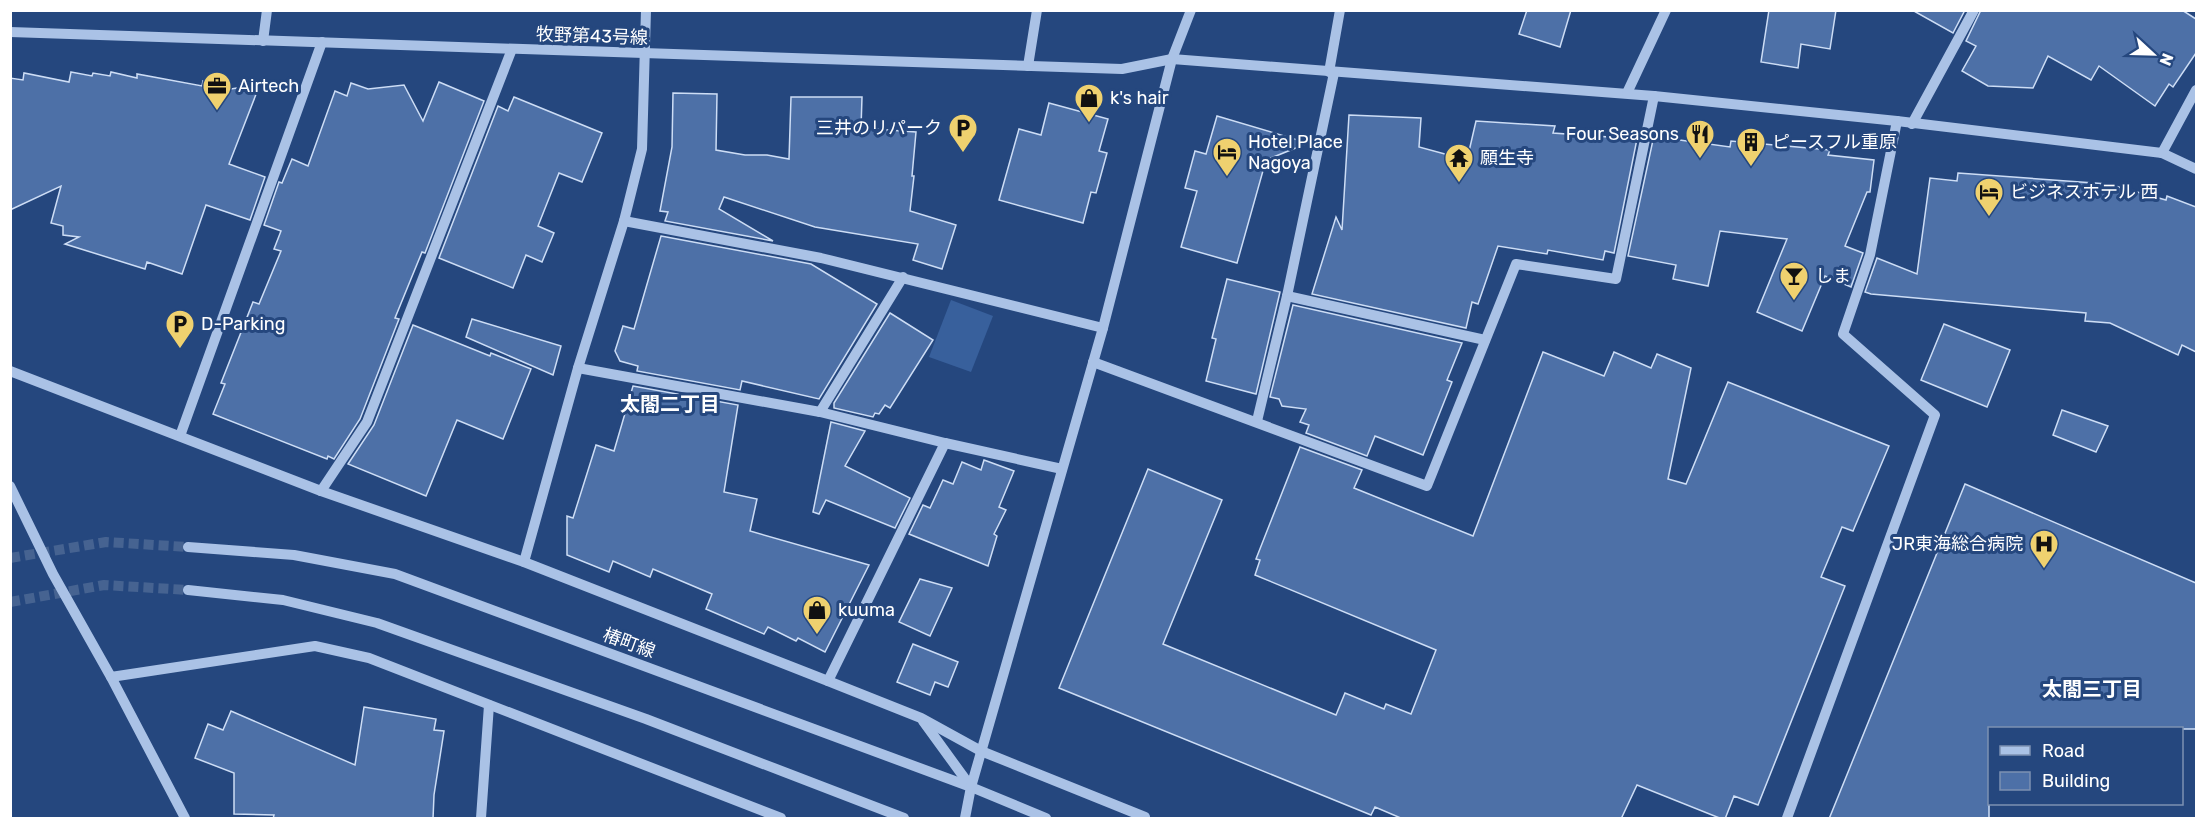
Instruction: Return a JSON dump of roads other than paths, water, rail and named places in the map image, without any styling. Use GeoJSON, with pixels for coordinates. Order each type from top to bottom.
{"type":"FeatureCollection","features":[{"type":"Feature","properties":{"kind":"street"},"geometry":{"type":"LineString","coordinates":[[263,41],[267,10]]}},
{"type":"Feature","properties":{"kind":"street"},"geometry":{"type":"LineString","coordinates":[[524,562],[578,368],[624,221],[642,149],[646,10]]}},
{"type":"Feature","properties":{"kind":"street"},"geometry":{"type":"LineString","coordinates":[[1028,66],[1037,10]]}},
{"type":"Feature","properties":{"kind":"street"},"geometry":{"type":"LineString","coordinates":[[965,819],[981,751],[1093,362],[1172,59],[1191,10]]}},
{"type":"Feature","properties":{"kind":"street"},"geometry":{"type":"LineString","coordinates":[[1257,421],[1287,296],[1332,72],[1340,10]]}},
{"type":"Feature","properties":{"kind":"street"},"geometry":{"type":"LineString","coordinates":[[1627,93],[1666,10]]}},
{"type":"Feature","properties":{"kind":"street"},"geometry":{"type":"LineString","coordinates":[[1912,124],[1974,10]]}},
{"type":"Feature","properties":{"kind":"street","name":"牧野第43号線"},"geometry":{"type":"LineString","coordinates":[[10,32],[1122,69],[1172,59],[1627,93],[1897,121],[2162,153],[2196,169]]}},
{"type":"Feature","properties":{"kind":"street"},"geometry":{"type":"LineString","coordinates":[[180,436],[322,42]]}},
{"type":"Feature","properties":{"kind":"street"},"geometry":{"type":"LineString","coordinates":[[321,491],[367,422],[512,49]]}},
{"type":"Feature","properties":{"kind":"street"},"geometry":{"type":"LineString","coordinates":[[2162,153],[2196,90]]}},
{"type":"Feature","properties":{"kind":"street"},"geometry":{"type":"LineString","coordinates":[[1093,362],[1427,486],[1516,264],[1616,279],[1654,96]]}},
{"type":"Feature","properties":{"kind":"street"},"geometry":{"type":"LineString","coordinates":[[1787,819],[1935,415],[1843,334],[1870,255],[1897,121]]}},
{"type":"Feature","properties":{"kind":"street"},"geometry":{"type":"LineString","coordinates":[[624,221],[821,258],[1102,327]]}},
{"type":"Feature","properties":{"kind":"street"},"geometry":{"type":"LineString","coordinates":[[820,412],[903,277]]}},
{"type":"Feature","properties":{"kind":"street"},"geometry":{"type":"LineString","coordinates":[[1287,296],[1485,340]]}},
{"type":"Feature","properties":{"kind":"street"},"geometry":{"type":"LineString","coordinates":[[578,368],[820,412],[1062,469]]}},
{"type":"Feature","properties":{"kind":"street"},"geometry":{"type":"LineString","coordinates":[[10,371],[321,491],[524,562],[828,681],[921,718],[981,751],[1144,818]]}},
{"type":"Feature","properties":{"kind":"street"},"geometry":{"type":"LineString","coordinates":[[828,681],[945,443]]}},
{"type":"Feature","properties":{"kind":"street"},"geometry":{"type":"LineString","coordinates":[[10,486],[53,574],[111,676],[185,819]]}},
{"type":"Feature","properties":{"kind":"street","name":"椿町線"},"geometry":{"type":"LineString","coordinates":[[188,546],[294,555],[395,574],[971,787],[1046,819]]}},
{"type":"Feature","properties":{"kind":"street"},"geometry":{"type":"LineString","coordinates":[[188,590],[283,600],[377,623],[646,719],[904,819]]}},
{"type":"Feature","properties":{"kind":"street"},"geometry":{"type":"LineString","coordinates":[[111,676],[315,646],[369,658],[765,816],[781,819]]}},
{"type":"Feature","properties":{"kind":"street"},"geometry":{"type":"LineString","coordinates":[[481,819],[489,705]]}},
{"type":"Feature","properties":{"kind":"street"},"geometry":{"type":"LineString","coordinates":[[921,718],[971,787]]}},
{"type":"Feature","properties":{"kind":"tunnel"},"geometry":{"type":"LineString","coordinates":[[10,558],[106,542],[188,547]]}},
{"type":"Feature","properties":{"kind":"tunnel"},"geometry":{"type":"LineString","coordinates":[[10,602],[104,585],[188,590]]}},
{"type":"Feature","properties":{"kind":"place","name":"Airtech"},"geometry":{"type":"Point","coordinates":[217,112]}},
{"type":"Feature","properties":{"kind":"place","name":"k's hair"},"geometry":{"type":"Point","coordinates":[1089,124]}},
{"type":"Feature","properties":{"kind":"place","name":"三井のリパーク"},"geometry":{"type":"Point","coordinates":[963,154]}},
{"type":"Feature","properties":{"kind":"place","name":"Four Seasons"},"geometry":{"type":"Point","coordinates":[1700,160]}},
{"type":"Feature","properties":{"kind":"place","name":"ピースフル重原"},"geometry":{"type":"Point","coordinates":[1751,168]}},
{"type":"Feature","properties":{"kind":"place","name":"Hotel Place Nagoya"},"geometry":{"type":"Point","coordinates":[1227,178]}},
{"type":"Feature","properties":{"kind":"place","name":"願生寺"},"geometry":{"type":"Point","coordinates":[1459,184]}},
{"type":"Feature","properties":{"kind":"place","name":"ビジネスホテル 西"},"geometry":{"type":"Point","coordinates":[1989,218]}},
{"type":"Feature","properties":{"kind":"place","name":"しま"},"geometry":{"type":"Point","coordinates":[1794,302]}},
{"type":"Feature","properties":{"kind":"place","name":"D-Parking"},"geometry":{"type":"Point","coordinates":[180,350]}},
{"type":"Feature","properties":{"kind":"place","name":"JR東海総合病院"},"geometry":{"type":"Point","coordinates":[2044,570]}},
{"type":"Feature","properties":{"kind":"place","name":"kuuma"},"geometry":{"type":"Point","coordinates":[817,636]}},
{"type":"Feature","properties":{"kind":"district","name":"太閤二丁目"},"geometry":{"type":"Point","coordinates":[670,404]}},
{"type":"Feature","properties":{"kind":"district","name":"太閤三丁目"},"geometry":{"type":"Point","coordinates":[2092,689]}}]}
